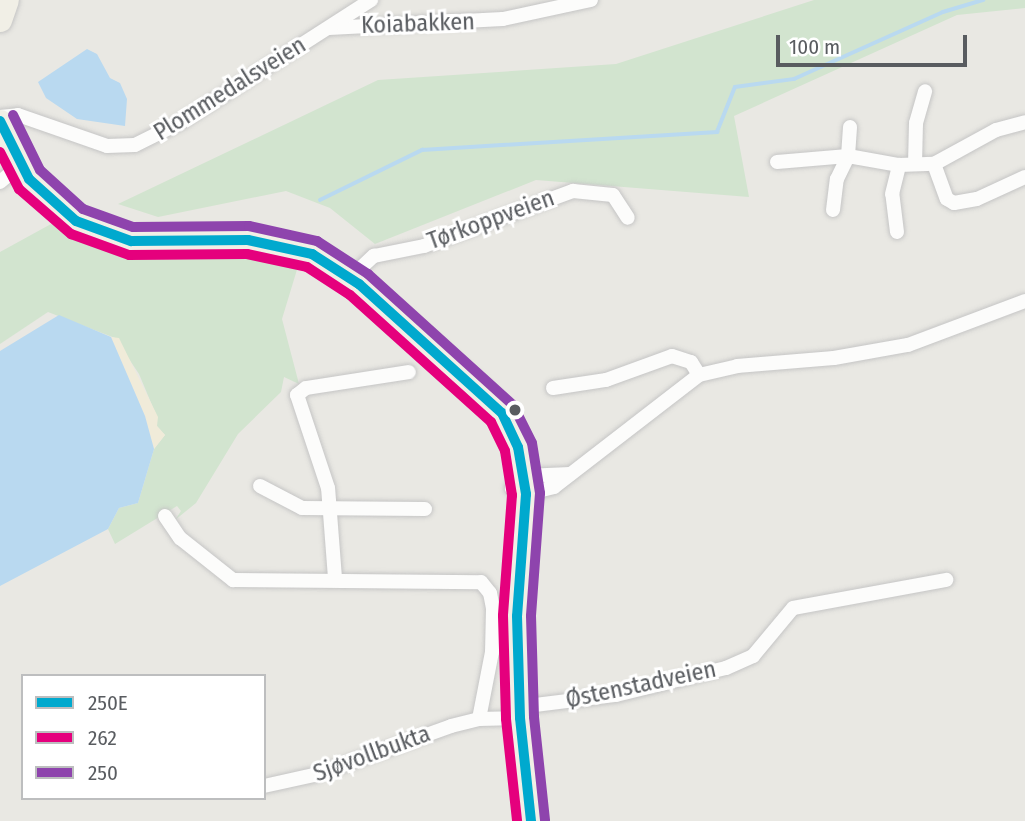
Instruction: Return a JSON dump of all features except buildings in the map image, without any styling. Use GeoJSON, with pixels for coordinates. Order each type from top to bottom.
{"type":"FeatureCollection","features":[{"type":"Feature","properties":{"kind":"main road"},"geometry":{"type":"LineString","coordinates":[[0,20],[7,0]]}},
{"type":"Feature","properties":{"kind":"main road"},"geometry":{"type":"LineString","coordinates":[[0,119],[20,165],[57,207],[113,237],[151,243],[248,240],[312,254],[350,278],[451,368],[492,423],[521,486],[517,605],[519,712],[531,821]]}},
{"type":"Feature","properties":{"kind":"street","name":"Plommedalsveien"},"geometry":{"type":"LineString","coordinates":[[0,119],[18,115],[107,146],[135,145],[181,122],[371,0]]}},
{"type":"Feature","properties":{"kind":"street","name":"Koiabakken"},"geometry":{"type":"LineString","coordinates":[[327,28],[503,19],[590,0]]}},
{"type":"Feature","properties":{"kind":"street"},"geometry":{"type":"LineString","coordinates":[[915,164],[916,123],[925,92]]}},
{"type":"Feature","properties":{"kind":"street"},"geometry":{"type":"LineString","coordinates":[[777,162],[848,156],[899,166],[934,164],[996,130],[1025,122]]}},
{"type":"Feature","properties":{"kind":"street"},"geometry":{"type":"LineString","coordinates":[[833,210],[837,179],[848,156],[849,127]]}},
{"type":"Feature","properties":{"kind":"street"},"geometry":{"type":"LineString","coordinates":[[934,164],[947,199],[954,202],[977,199],[1025,177]]}},
{"type":"Feature","properties":{"kind":"street"},"geometry":{"type":"LineString","coordinates":[[0,182],[20,165]]}},
{"type":"Feature","properties":{"kind":"street"},"geometry":{"type":"LineString","coordinates":[[897,232],[892,194],[899,166]]}},
{"type":"Feature","properties":{"kind":"street","name":"Tørkoppveien"},"geometry":{"type":"LineString","coordinates":[[350,278],[374,256],[424,246],[573,191],[613,195],[628,218]]}},
{"type":"Feature","properties":{"kind":"street"},"geometry":{"type":"LineString","coordinates":[[521,486],[545,492],[699,375],[737,366],[834,358],[908,345],[1025,301]]}},
{"type":"Feature","properties":{"kind":"street"},"geometry":{"type":"LineString","coordinates":[[553,388],[606,380],[672,356],[691,362],[699,375]]}},
{"type":"Feature","properties":{"kind":"street"},"geometry":{"type":"LineString","coordinates":[[335,578],[333,510],[318,451],[297,395],[306,388],[409,372]]}},
{"type":"Feature","properties":{"kind":"street"},"geometry":{"type":"LineString","coordinates":[[260,486],[293,506],[333,510],[425,509]]}},
{"type":"Feature","properties":{"kind":"street"},"geometry":{"type":"LineString","coordinates":[[165,516],[180,538],[228,578],[475,579],[487,586],[493,609],[492,652],[480,719]]}},
{"type":"Feature","properties":{"kind":"street","name":"Østenstadveien"},"geometry":{"type":"LineString","coordinates":[[519,712],[630,692],[726,668],[753,656],[793,608],[946,580]]}},
{"type":"Feature","properties":{"kind":"street","name":"Sjøvollbukta"},"geometry":{"type":"LineString","coordinates":[[266,786],[318,774],[421,735],[519,712]]}},
{"type":"Feature","properties":{"kind":"green space"},"geometry":{"type":"Polygon","coordinates":[[[814,0],[1025,0],[1025,8],[957,15],[734,116],[749,197],[536,180],[375,244],[330,208],[286,191],[158,217],[118,204],[378,80],[616,64],[814,0]]]}},
{"type":"Feature","properties":{"kind":"green space"},"geometry":{"type":"Polygon","coordinates":[[[51,224],[104,249],[148,256],[229,250],[299,263],[282,319],[299,384],[284,377],[281,392],[238,434],[196,503],[175,520],[181,511],[177,506],[115,544],[108,529],[119,508],[138,503],[154,449],[165,435],[157,426],[157,417],[139,374],[115,338],[48,312],[0,344],[0,252],[51,224]]]}},
{"type":"Feature","properties":{"kind":"sand"},"geometry":{"type":"Polygon","coordinates":[[[111,337],[119,338],[158,417],[157,426],[165,435],[154,449],[145,416],[111,337]]]}},
{"type":"Feature","properties":{"kind":"water"},"geometry":{"type":"Polygon","coordinates":[[[87,49],[97,54],[110,78],[120,83],[127,99],[125,126],[77,119],[46,98],[38,82],[87,49]]]}},
{"type":"Feature","properties":{"kind":"water"},"geometry":{"type":"Polygon","coordinates":[[[59,315],[111,337],[145,416],[154,449],[138,503],[119,508],[108,529],[0,586],[0,351],[59,315]]]}},
{"type":"Feature","properties":{"kind":"waterway"},"geometry":{"type":"LineString","coordinates":[[320,200],[422,150],[717,132],[735,87],[794,79],[943,12],[983,0]]}},
{"type":"Feature","properties":{"kind":"transit line","name":"250"},"geometry":{"type":"LineString","coordinates":[[13,115],[40,170],[83,209],[133,227],[249,226],[317,241],[368,274],[513,405],[532,443],[540,493],[531,616],[534,717],[545,820]]}},
{"type":"Feature","properties":{"kind":"transit line","name":"250E"},"geometry":{"type":"LineString","coordinates":[[0,121],[29,179],[76,221],[131,241],[248,240],[312,254],[359,284],[502,413],[518,447],[526,494],[517,616],[520,718],[531,821]]}},
{"type":"Feature","properties":{"kind":"transit line","name":"262"},"geometry":{"type":"LineString","coordinates":[[0,152],[19,189],[71,234],[129,255],[247,254],[307,267],[350,295],[491,422],[505,451],[512,495],[503,616],[506,719],[517,821]]}}]}
